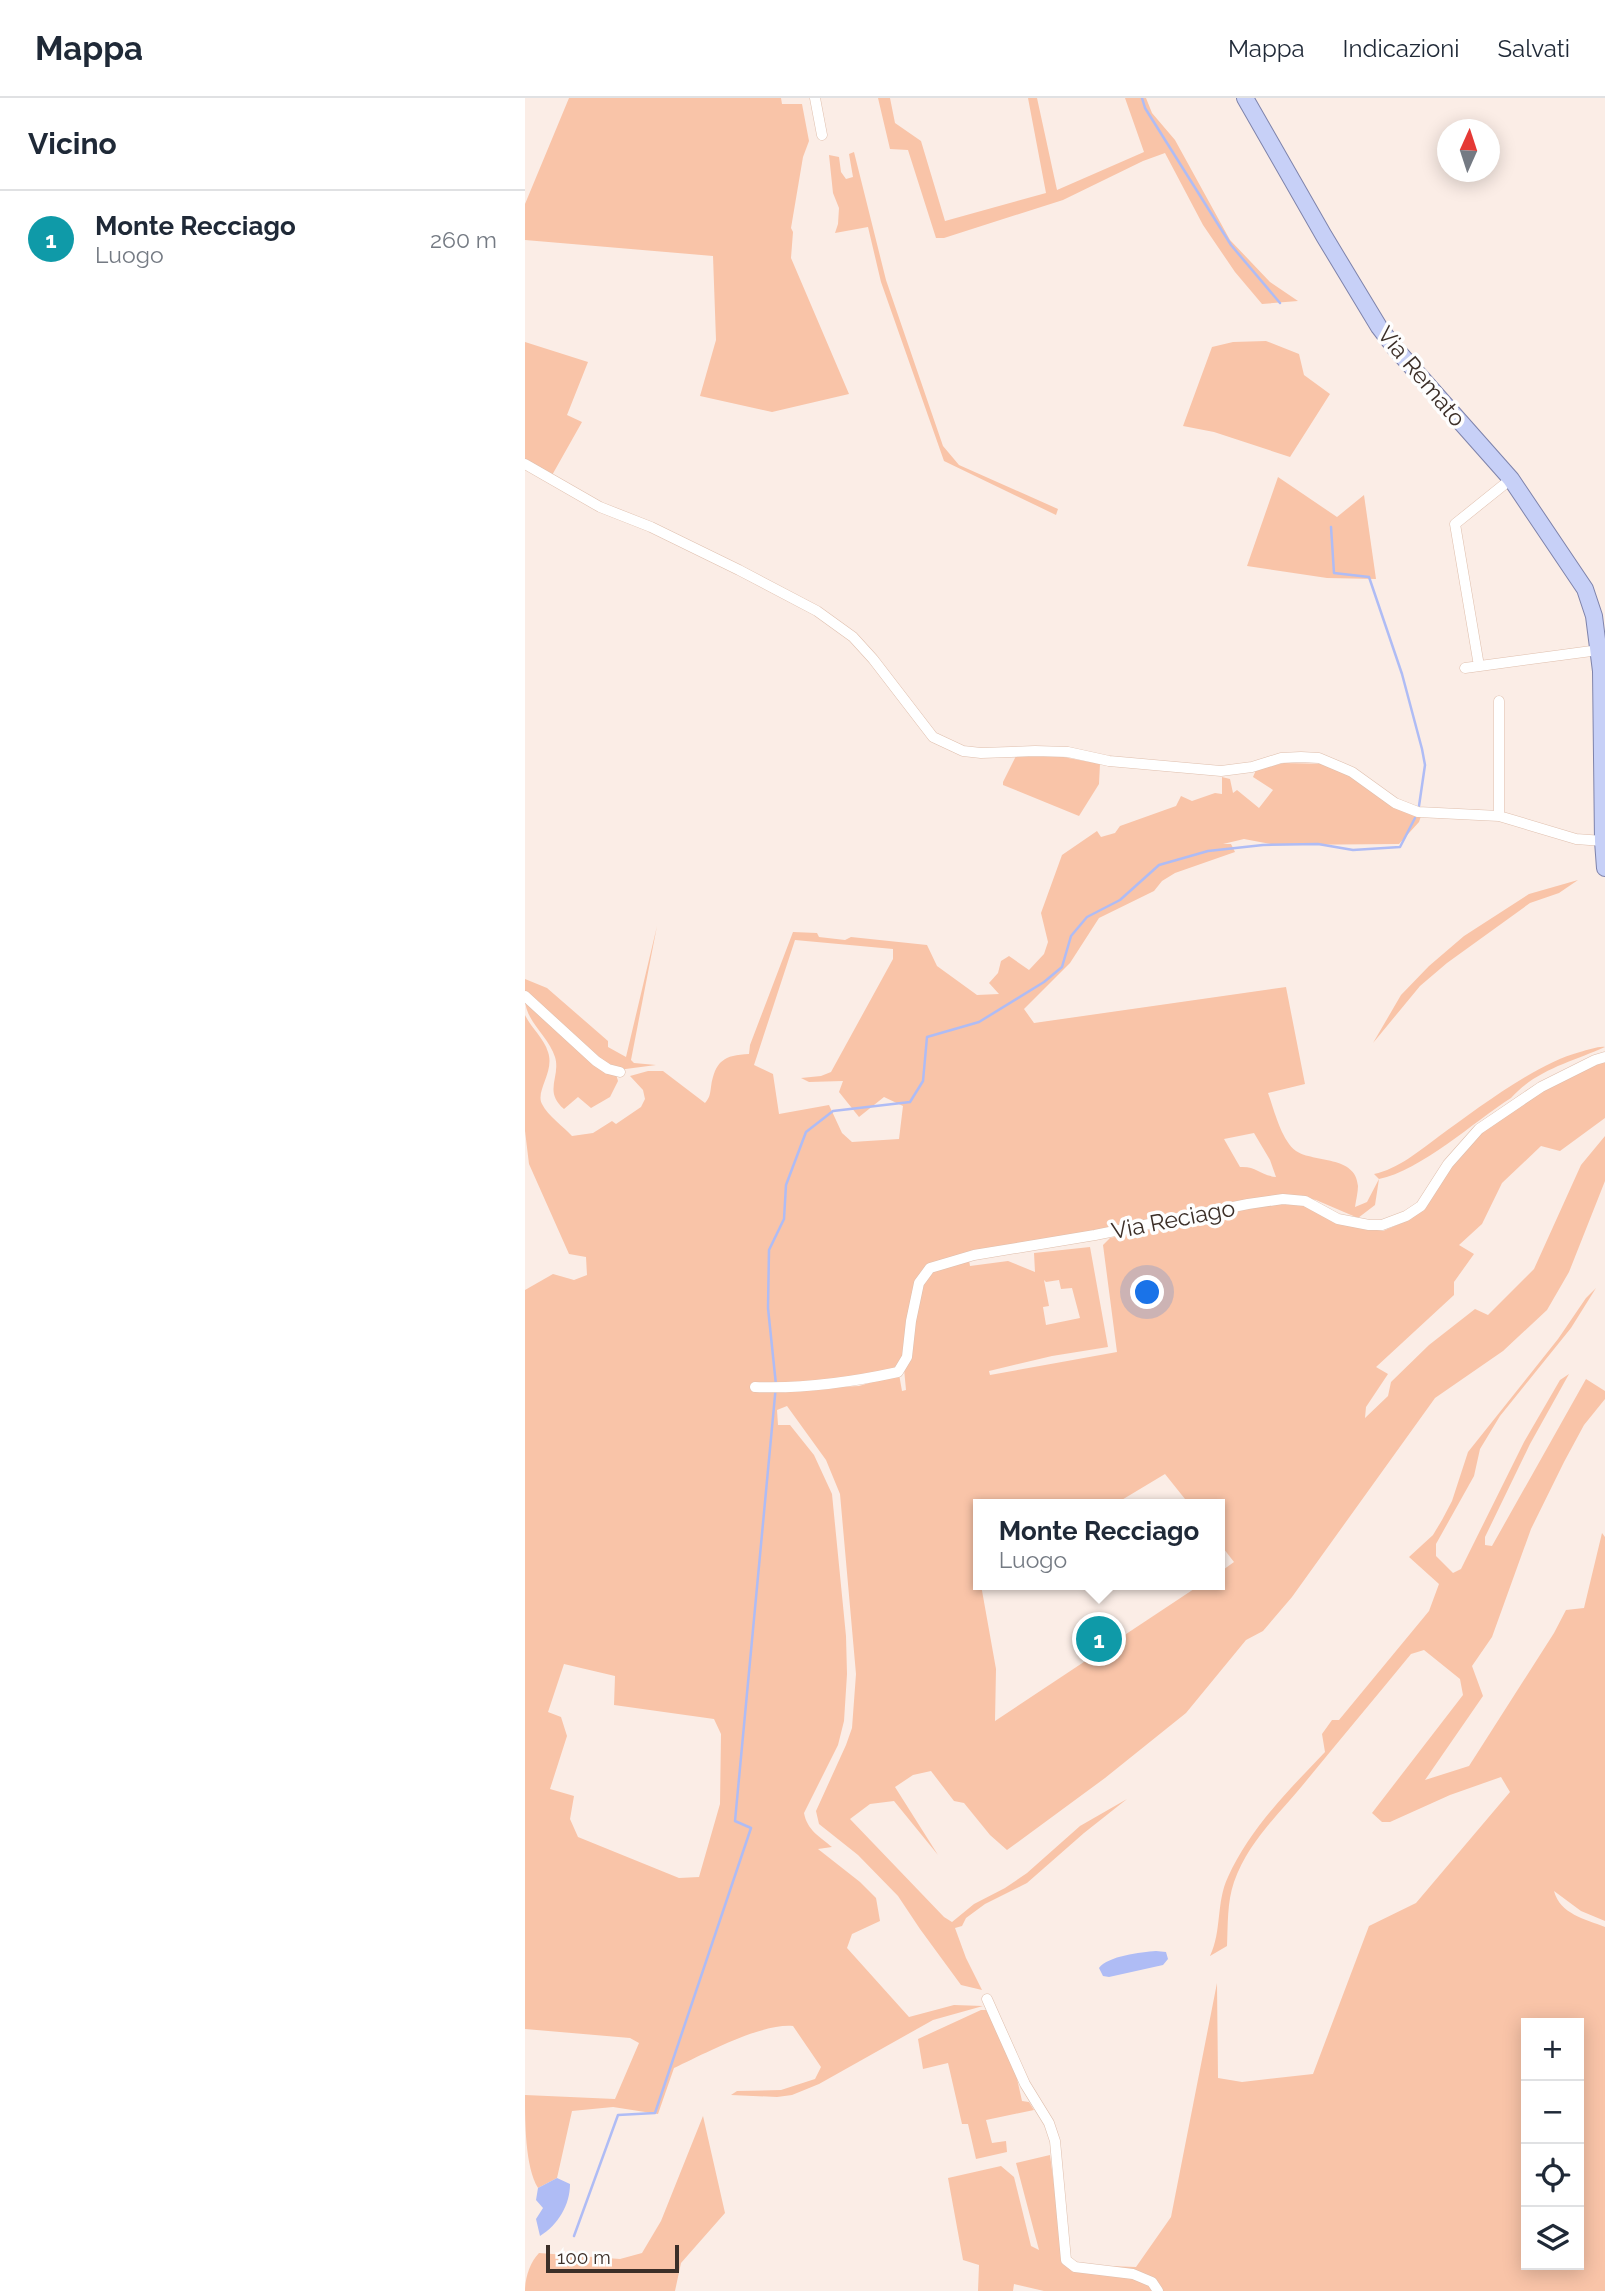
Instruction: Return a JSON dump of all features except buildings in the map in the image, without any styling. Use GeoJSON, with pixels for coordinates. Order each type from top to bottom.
{"type":"FeatureCollection","features":[{"type":"Feature","properties":{"kind":"main road","name":"Via Remato"},"geometry":{"type":"LineString","coordinates":[[1245,98],[1379,327],[1511,479],[1585,589],[1594,616],[1599,650],[1605,868]]}},
{"type":"Feature","properties":{"kind":"street"},"geometry":{"type":"LineString","coordinates":[[815,98],[822,135]]}},
{"type":"Feature","properties":{"kind":"street"},"geometry":{"type":"LineString","coordinates":[[525,464],[600,507],[651,527],[817,611],[853,637],[873,659],[926,730],[940,741],[963,751],[1069,752],[1109,761],[1221,771],[1252,767],[1281,758],[1319,758],[1352,772],[1381,795],[1406,808],[1431,813],[1499,816],[1576,839],[1603,841]]}},
{"type":"Feature","properties":{"kind":"street"},"geometry":{"type":"LineString","coordinates":[[1479,666],[1455,524],[1511,479]]}},
{"type":"Feature","properties":{"kind":"street"},"geometry":{"type":"LineString","coordinates":[[1465,668],[1599,650]]}},
{"type":"Feature","properties":{"kind":"street"},"geometry":{"type":"LineString","coordinates":[[1499,701],[1499,816]]}},
{"type":"Feature","properties":{"kind":"street"},"geometry":{"type":"LineString","coordinates":[[525,996],[596,1061],[608,1069],[621,1072]]}},
{"type":"Feature","properties":{"kind":"street","name":"Via Reciago"},"geometry":{"type":"LineString","coordinates":[[755,1387],[872,1378],[898,1371],[907,1357],[919,1283],[930,1268],[974,1255],[1283,1199],[1305,1201],[1338,1219],[1369,1225],[1382,1225],[1406,1216],[1421,1206],[1448,1164],[1479,1129],[1542,1087],[1605,1057]]}},
{"type":"Feature","properties":{"kind":"street"},"geometry":{"type":"LineString","coordinates":[[987,1999],[1025,2084],[1049,2123],[1055,2141],[1066,2260],[1075,2267],[1133,2274],[1152,2283],[1158,2291]]}},
{"type":"Feature","properties":{"kind":"shaded area"},"geometry":{"type":"Polygon","coordinates":[[[569,98],[781,98],[782,104],[802,104],[809,141],[803,157],[791,228],[791,258],[849,394],[772,412],[700,396],[716,340],[713,256],[525,240],[525,204],[569,98]]]}},
{"type":"Feature","properties":{"kind":"shaded area"},"geometry":{"type":"Polygon","coordinates":[[[878,98],[890,98],[895,123],[921,141],[945,221],[1046,193],[1028,98],[1037,98],[1057,190],[1144,152],[1125,98],[1146,98],[1152,113],[1175,140],[1230,240],[1270,282],[1298,301],[1262,304],[1235,272],[1203,225],[1165,153],[1063,200],[944,238],[936,238],[908,150],[890,149],[878,98]]]}},
{"type":"Feature","properties":{"kind":"shaded area"},"geometry":{"type":"Polygon","coordinates":[[[854,152],[886,280],[943,446],[959,465],[1058,509],[1056,515],[944,461],[881,282],[868,227],[835,233],[839,208],[833,193],[829,155],[839,157],[841,172],[846,179],[853,177],[849,154],[854,152]]]}},
{"type":"Feature","properties":{"kind":"shaded area"},"geometry":{"type":"Polygon","coordinates":[[[1266,341],[1299,354],[1304,375],[1330,394],[1290,457],[1214,432],[1183,426],[1212,347],[1233,342],[1266,341]]]}},
{"type":"Feature","properties":{"kind":"shaded area"},"geometry":{"type":"Polygon","coordinates":[[[525,342],[588,362],[567,415],[582,422],[551,477],[525,462],[525,342]]]}},
{"type":"Feature","properties":{"kind":"shaded area"},"geometry":{"type":"Polygon","coordinates":[[[1278,477],[1337,517],[1364,495],[1376,579],[1327,578],[1247,566],[1278,477]]]}},
{"type":"Feature","properties":{"kind":"shaded area"},"geometry":{"type":"Polygon","coordinates":[[[1016,756],[1058,756],[1100,764],[1099,784],[1079,816],[1003,785],[1016,756]]]}},
{"type":"Feature","properties":{"kind":"shaded area"},"geometry":{"type":"Polygon","coordinates":[[[1284,763],[1327,764],[1422,813],[1419,822],[1399,844],[1276,845],[1244,839],[1223,844],[1231,844],[1235,852],[1175,873],[1162,881],[1154,891],[1099,918],[1070,963],[1024,1009],[1034,1023],[1286,987],[1305,1084],[1268,1093],[1279,1124],[1286,1140],[1296,1151],[1342,1164],[1350,1169],[1358,1186],[1355,1207],[1367,1202],[1379,1179],[1375,1205],[1358,1218],[1316,1200],[1300,1197],[1253,1200],[968,1254],[970,1266],[1008,1261],[1035,1272],[1034,1253],[1090,1247],[1108,1347],[1052,1356],[989,1371],[990,1375],[1117,1352],[1103,1245],[1110,1238],[1283,1202],[1302,1205],[1340,1224],[1383,1231],[1411,1219],[1423,1207],[1450,1165],[1483,1129],[1542,1089],[1591,1064],[1605,1061],[1605,1118],[1560,1151],[1541,1146],[1502,1183],[1482,1224],[1459,1245],[1474,1254],[1454,1282],[1454,1295],[1376,1367],[1388,1374],[1366,1407],[1365,1418],[1388,1396],[1391,1382],[1429,1345],[1475,1309],[1488,1315],[1534,1269],[1581,1165],[1605,1136],[1605,1181],[1569,1272],[1547,1310],[1503,1351],[1435,1398],[1292,1597],[1263,1631],[1246,1640],[1186,1713],[1105,1778],[1007,1850],[990,1835],[964,1803],[954,1801],[931,1771],[913,1775],[895,1787],[938,1855],[894,1801],[870,1804],[850,1819],[944,1917],[952,1922],[974,1904],[1027,1873],[1080,1826],[1127,1799],[1027,1883],[985,1904],[966,1918],[962,1926],[955,1928],[982,1990],[961,1985],[898,1896],[858,1855],[819,1824],[816,1811],[852,1728],[856,1674],[840,1494],[826,1460],[787,1406],[777,1410],[778,1425],[790,1425],[814,1455],[832,1494],[846,1636],[844,1721],[838,1745],[804,1813],[811,1829],[832,1847],[818,1849],[876,1898],[880,1921],[852,1934],[847,1948],[909,2017],[954,2005],[983,2006],[933,2020],[819,2084],[792,2095],[777,2097],[731,2095],[737,2091],[781,2090],[815,2079],[821,2067],[793,2026],[780,2026],[749,2034],[674,2068],[658,2114],[613,2107],[572,2111],[557,2178],[538,2188],[528,2156],[525,2095],[615,2099],[639,2043],[630,2038],[525,2029],[525,1290],[553,1274],[574,1280],[587,1275],[586,1257],[569,1254],[529,1164],[525,1131],[525,1015],[548,1052],[549,1067],[541,1093],[542,1104],[572,1136],[593,1133],[612,1121],[616,1124],[641,1107],[645,1099],[643,1090],[630,1076],[648,1071],[663,1071],[705,1103],[718,1065],[727,1058],[749,1054],[750,1045],[793,932],[817,933],[819,937],[845,940],[851,937],[927,945],[937,966],[977,995],[999,994],[989,983],[998,973],[1001,961],[1009,956],[1029,970],[1044,954],[1048,942],[1041,913],[1062,855],[1097,831],[1101,837],[1115,833],[1120,826],[1176,806],[1181,796],[1192,801],[1215,793],[1222,794],[1222,777],[1230,779],[1233,793],[1237,790],[1259,808],[1273,790],[1253,777],[1256,770],[1284,763]],[[795,940],[754,1065],[773,1074],[779,1114],[829,1105],[842,1133],[852,1142],[899,1139],[903,1106],[884,1097],[859,1117],[839,1092],[843,1081],[809,1082],[801,1078],[831,1072],[893,959],[893,949],[795,940]],[[1254,1133],[1224,1139],[1240,1167],[1276,1177],[1270,1160],[1254,1133]],[[1044,1280],[1049,1306],[1043,1307],[1046,1325],[1080,1318],[1072,1288],[1061,1289],[1059,1280],[1044,1280]],[[903,1358],[893,1369],[799,1389],[859,1386],[899,1374],[902,1391],[906,1390],[903,1358]],[[1165,1474],[1123,1499],[973,1499],[973,1590],[982,1590],[996,1669],[995,1721],[1192,1590],[1225,1590],[1225,1568],[1234,1562],[1225,1550],[1225,1499],[1185,1499],[1165,1474]],[[564,1664],[548,1712],[561,1717],[567,1736],[550,1789],[574,1796],[570,1819],[578,1837],[679,1878],[699,1877],[720,1804],[721,1734],[714,1719],[614,1705],[615,1676],[564,1664]]]}},
{"type":"Feature","properties":{"kind":"shaded area"},"geometry":{"type":"Polygon","coordinates":[[[1578,880],[1559,893],[1530,903],[1447,963],[1420,986],[1373,1043],[1401,995],[1464,936],[1529,894],[1578,880]]]}},
{"type":"Feature","properties":{"kind":"shaded area"},"geometry":{"type":"Polygon","coordinates":[[[657,926],[631,1060],[634,1063],[656,1065],[618,1070],[604,1065],[525,993],[525,979],[547,988],[608,1041],[608,1047],[626,1057],[657,926]]]}},
{"type":"Feature","properties":{"kind":"shaded area"},"geometry":{"type":"Polygon","coordinates":[[[525,999],[616,1074],[618,1081],[610,1097],[591,1108],[578,1097],[564,1109],[555,1096],[555,1057],[529,1015],[525,999]]]}},
{"type":"Feature","properties":{"kind":"shaded area"},"geometry":{"type":"Polygon","coordinates":[[[1605,1047],[1543,1073],[1447,1144],[1395,1174],[1379,1179],[1374,1174],[1408,1159],[1488,1101],[1544,1066],[1580,1052],[1605,1047]]]}},
{"type":"Feature","properties":{"kind":"shaded area"},"geometry":{"type":"Polygon","coordinates":[[[1596,1288],[1571,1328],[1500,1416],[1480,1449],[1474,1476],[1436,1544],[1436,1556],[1453,1573],[1461,1569],[1524,1442],[1560,1380],[1569,1374],[1530,1444],[1485,1537],[1485,1545],[1492,1546],[1586,1379],[1605,1391],[1605,1399],[1584,1425],[1531,1529],[1492,1637],[1472,1666],[1483,1696],[1425,1780],[1469,1766],[1566,1610],[1584,1608],[1602,1533],[1605,1537],[1605,1921],[1581,1911],[1554,1891],[1567,1910],[1605,1927],[1605,2291],[1044,2291],[1014,2284],[1013,2291],[978,2291],[979,2265],[963,2260],[948,2178],[1001,2166],[1014,2177],[1031,2246],[1039,2250],[1016,2163],[1050,2155],[1064,2258],[1079,2265],[1136,2267],[1171,2217],[1217,1983],[1218,2078],[1242,2082],[1313,2074],[1369,1926],[1416,1903],[1510,1792],[1501,1777],[1450,1795],[1390,1822],[1382,1822],[1372,1813],[1463,1695],[1460,1679],[1424,1650],[1411,1654],[1247,1855],[1232,1890],[1227,1946],[1210,1956],[1216,1937],[1224,1887],[1237,1859],[1271,1810],[1325,1752],[1322,1734],[1332,1720],[1339,1720],[1429,1611],[1439,1584],[1409,1557],[1433,1535],[1442,1520],[1452,1501],[1468,1452],[1596,1288]]]}},
{"type":"Feature","properties":{"kind":"shaded area"},"geometry":{"type":"Polygon","coordinates":[[[981,2010],[988,2010],[1016,2074],[1022,2101],[1029,2102],[1034,2110],[986,2120],[992,2143],[1006,2141],[1007,2152],[976,2159],[968,2124],[962,2124],[948,2063],[923,2069],[918,2039],[981,2010]]]}},
{"type":"Feature","properties":{"kind":"shaded area"},"geometry":{"type":"Polygon","coordinates":[[[703,2116],[725,2213],[681,2263],[675,2291],[525,2291],[529,2270],[539,2253],[620,2259],[642,2253],[661,2221],[703,2116]]]}},
{"type":"Feature","properties":{"kind":"water"},"geometry":{"type":"Polygon","coordinates":[[[1156,1951],[1166,1952],[1168,1959],[1163,1965],[1109,1977],[1103,1976],[1099,1968],[1110,1960],[1156,1951]]]}},
{"type":"Feature","properties":{"kind":"water"},"geometry":{"type":"Polygon","coordinates":[[[557,2178],[570,2184],[568,2199],[557,2220],[540,2236],[536,2219],[543,2208],[536,2200],[538,2188],[557,2178]]]}},
{"type":"Feature","properties":{"kind":"waterway"},"geometry":{"type":"LineString","coordinates":[[1142,98],[1145,108],[1231,245],[1280,303]]}},
{"type":"Feature","properties":{"kind":"waterway"},"geometry":{"type":"LineString","coordinates":[[1331,527],[1334,573],[1369,577],[1402,674],[1425,765],[1419,806]]}},
{"type":"Feature","properties":{"kind":"waterway"},"geometry":{"type":"LineString","coordinates":[[574,2236],[618,2115],[655,2113],[751,1828],[735,1821],[776,1385],[768,1308],[769,1250],[784,1219],[786,1185],[806,1132],[833,1111],[910,1102],[923,1081],[927,1037],[979,1022],[1044,982],[1062,967],[1071,936],[1087,917],[1120,900],[1159,865],[1208,851],[1263,845],[1318,844],[1353,850],[1400,847],[1415,818]]}},
{"type":"Feature","properties":{"kind":"place","name":"Monte Recciago"},"geometry":{"type":"Point","coordinates":[1099,1639]}}]}
